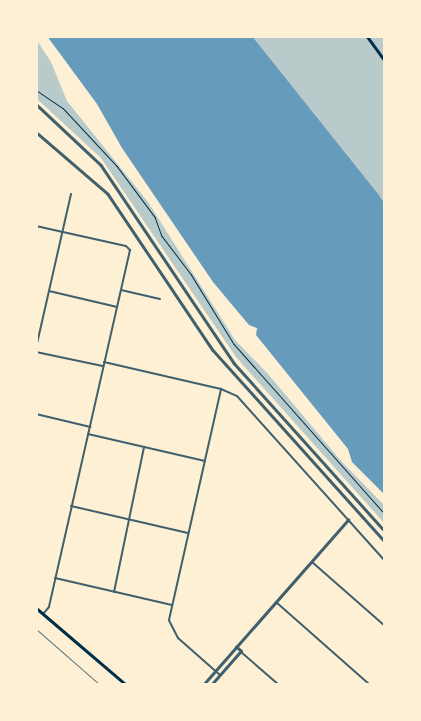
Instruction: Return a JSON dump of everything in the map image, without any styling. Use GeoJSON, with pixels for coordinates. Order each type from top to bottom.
{"type":"FeatureCollection","features":[{"type":"Feature","properties":{"kind":"main road"},"geometry":{"type":"LineString","coordinates":[[367,36],[385,61]]}},
{"type":"Feature","properties":{"kind":"main road"},"geometry":{"type":"LineString","coordinates":[[36,608],[126,685]]}},
{"type":"Feature","properties":{"kind":"street"},"geometry":{"type":"LineString","coordinates":[[36,104],[101,165],[234,363],[385,531]]}},
{"type":"Feature","properties":{"kind":"street"},"geometry":{"type":"LineString","coordinates":[[36,132],[108,194],[213,350],[385,542]]}},
{"type":"Feature","properties":{"kind":"street"},"geometry":{"type":"LineString","coordinates":[[36,348],[72,194]]}},
{"type":"Feature","properties":{"kind":"street"},"geometry":{"type":"LineString","coordinates":[[36,226],[129,248],[72,506],[48,607],[43,614]]}},
{"type":"Feature","properties":{"kind":"street"},"geometry":{"type":"LineString","coordinates":[[121,290],[160,299]]}},
{"type":"Feature","properties":{"kind":"street"},"geometry":{"type":"LineString","coordinates":[[49,291],[117,307]]}},
{"type":"Feature","properties":{"kind":"street"},"geometry":{"type":"LineString","coordinates":[[36,352],[103,366]]}},
{"type":"Feature","properties":{"kind":"street"},"geometry":{"type":"LineString","coordinates":[[104,362],[221,389],[243,402],[385,561]]}},
{"type":"Feature","properties":{"kind":"street"},"geometry":{"type":"LineString","coordinates":[[220,675],[173,632],[170,620],[221,389]]}},
{"type":"Feature","properties":{"kind":"street"},"geometry":{"type":"LineString","coordinates":[[36,414],[90,427]]}},
{"type":"Feature","properties":{"kind":"street"},"geometry":{"type":"LineString","coordinates":[[88,434],[204,461]]}},
{"type":"Feature","properties":{"kind":"street"},"geometry":{"type":"LineString","coordinates":[[114,592],[144,447]]}},
{"type":"Feature","properties":{"kind":"street"},"geometry":{"type":"LineString","coordinates":[[72,506],[188,533]]}},
{"type":"Feature","properties":{"kind":"street"},"geometry":{"type":"LineString","coordinates":[[203,685],[348,520]]}},
{"type":"Feature","properties":{"kind":"street"},"geometry":{"type":"LineString","coordinates":[[312,562],[385,626]]}},
{"type":"Feature","properties":{"kind":"street"},"geometry":{"type":"LineString","coordinates":[[55,578],[172,605]]}},
{"type":"Feature","properties":{"kind":"street"},"geometry":{"type":"LineString","coordinates":[[276,602],[370,685]]}},
{"type":"Feature","properties":{"kind":"street"},"geometry":{"type":"LineString","coordinates":[[236,647],[279,685]]}},
{"type":"Feature","properties":{"kind":"street"},"geometry":{"type":"LineString","coordinates":[[211,685],[241,651]]}},
{"type":"Feature","properties":{"kind":"path"},"geometry":{"type":"LineString","coordinates":[[36,90],[63,108],[117,166],[155,217],[164,240],[193,278],[234,344],[385,514]]}},
{"type":"Feature","properties":{"kind":"shaded area"},"geometry":{"type":"Polygon","coordinates":[[[252,36],[385,36],[385,203],[379,195],[252,36]]]}},
{"type":"Feature","properties":{"kind":"shaded area"},"geometry":{"type":"Polygon","coordinates":[[[36,39],[51,62],[67,101],[148,202],[235,340],[268,374],[342,462],[385,506],[385,524],[236,357],[101,158],[36,98],[36,39]]]}},
{"type":"Feature","properties":{"kind":"water"},"geometry":{"type":"Polygon","coordinates":[[[47,36],[252,36],[379,195],[385,204],[385,495],[352,462],[348,449],[256,335],[257,328],[249,325],[213,282],[122,148],[97,104],[47,36]]]}},
{"type":"Feature","properties":{"kind":"railway"},"geometry":{"type":"LineString","coordinates":[[36,629],[100,685]]}}]}
